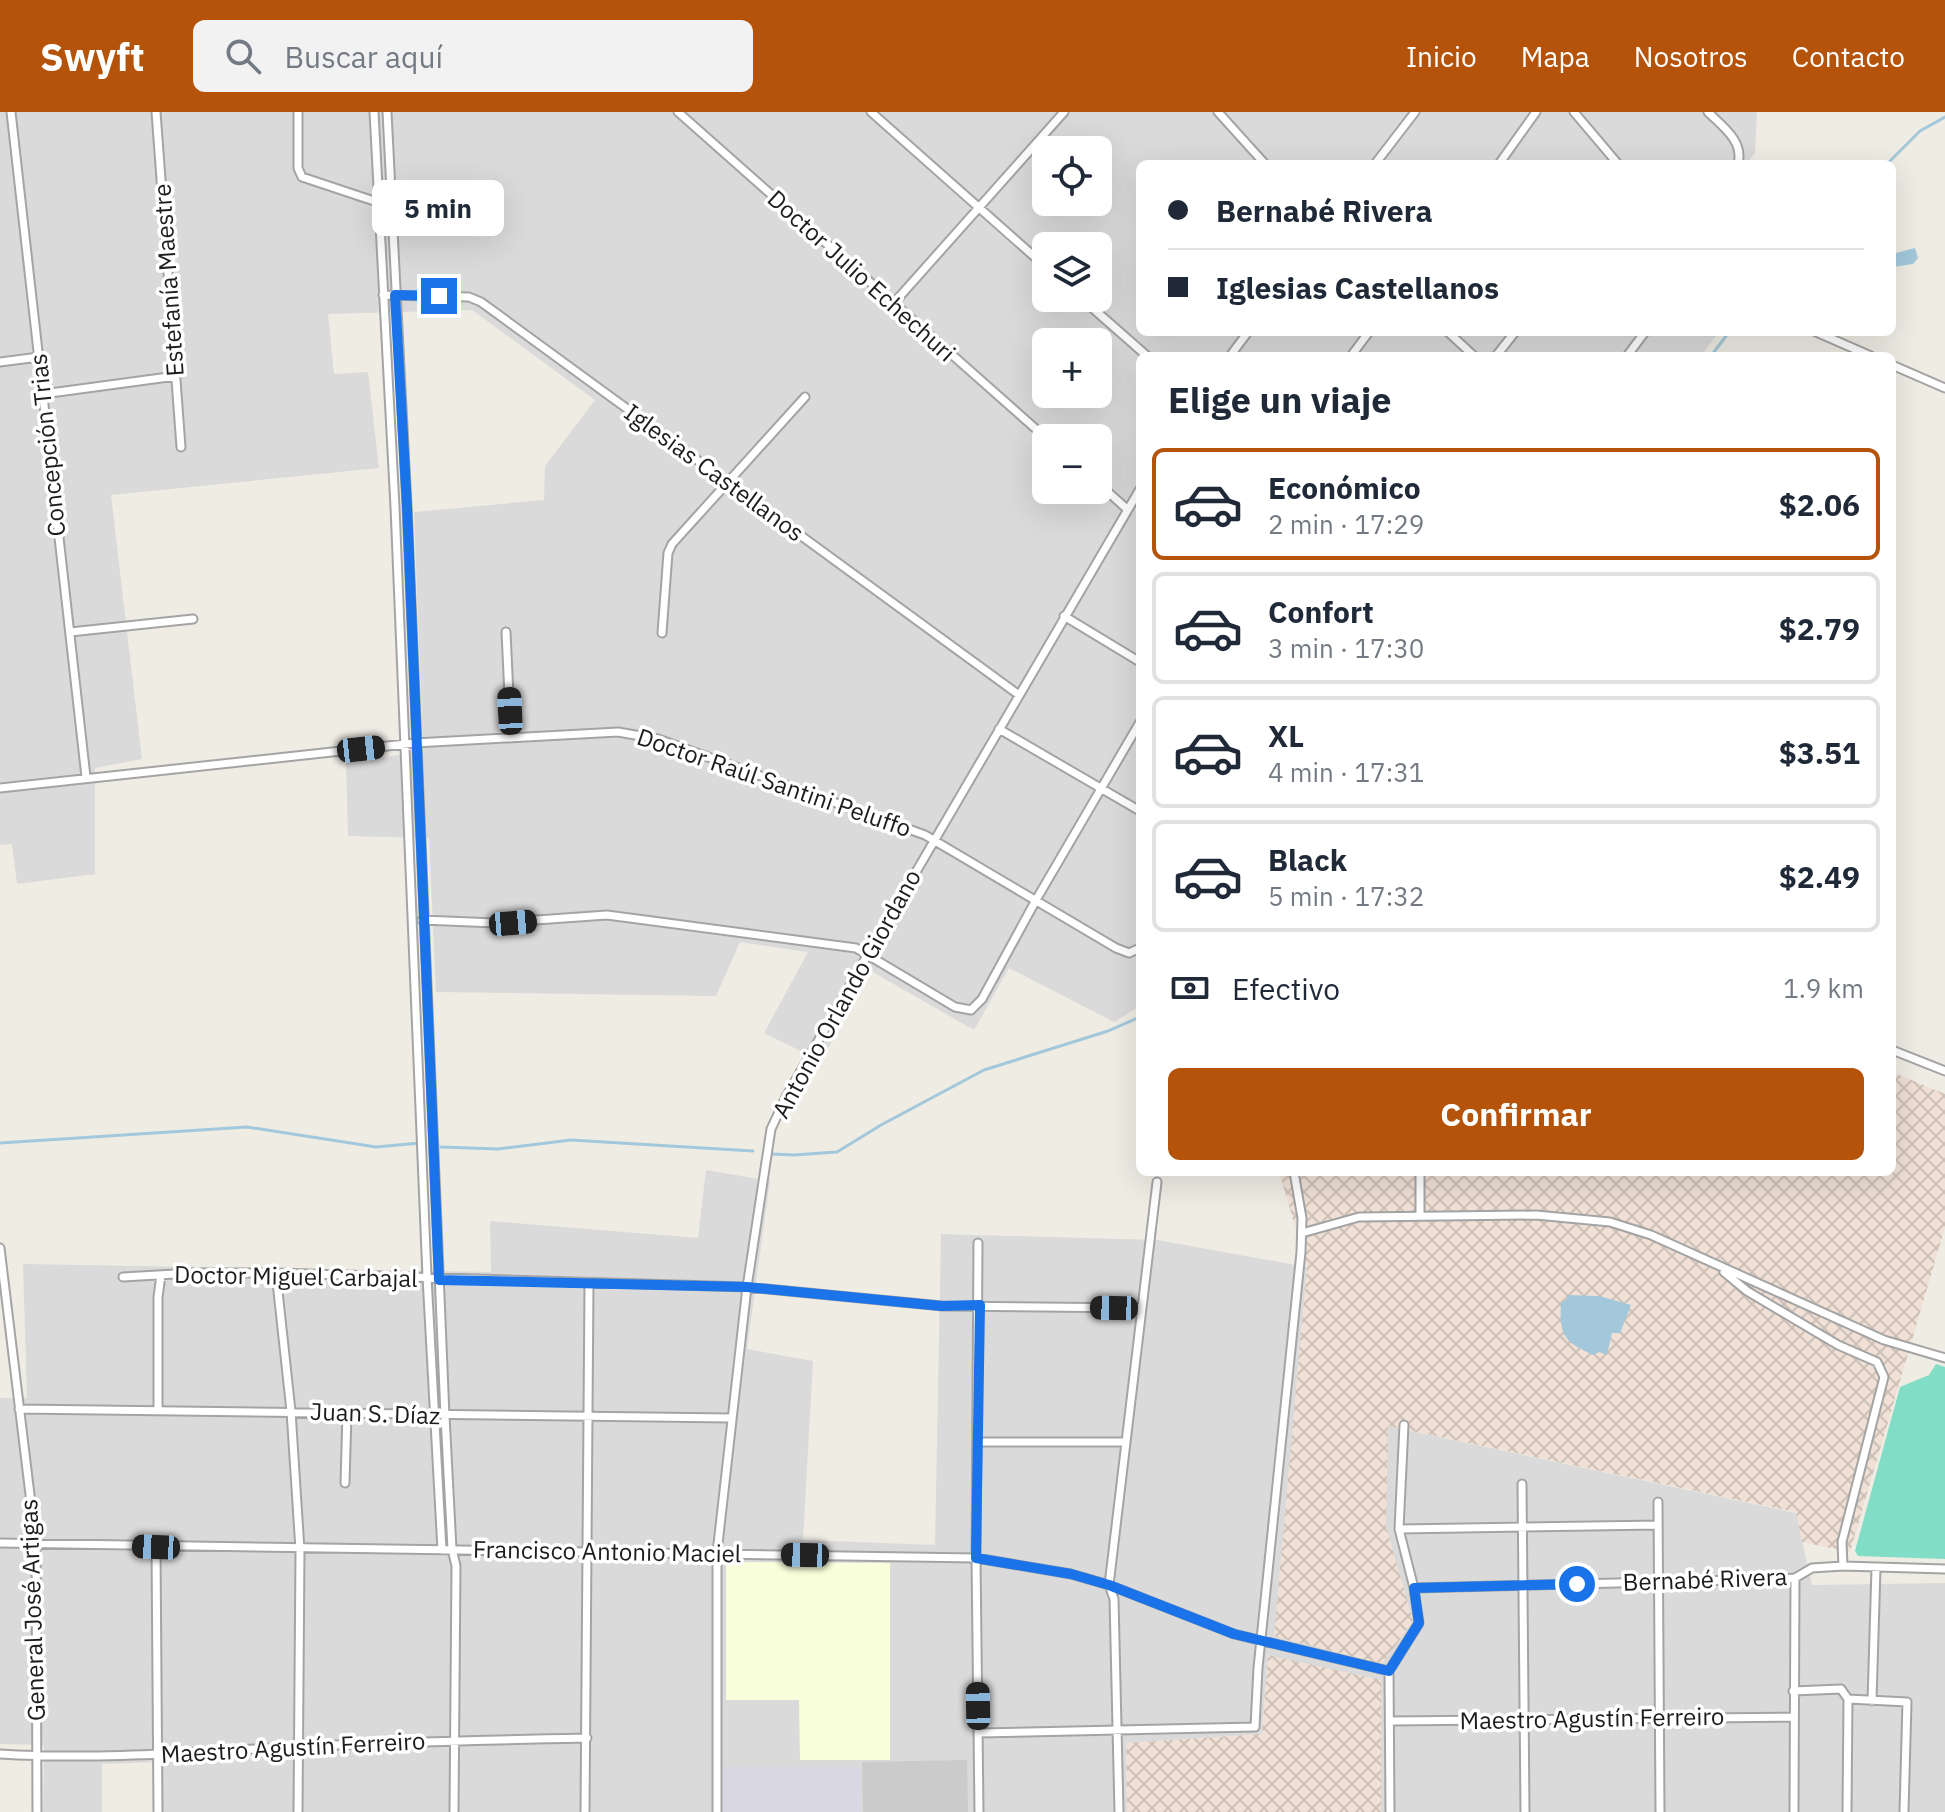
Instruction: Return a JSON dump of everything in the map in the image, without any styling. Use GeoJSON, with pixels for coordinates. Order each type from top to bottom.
{"type":"FeatureCollection","features":[{"type":"Feature","properties":{"kind":"street","name":"Concepción Trias"},"geometry":{"type":"LineString","coordinates":[[11,112],[86,777]]}},
{"type":"Feature","properties":{"kind":"street","name":"Estefanía Maestre"},"geometry":{"type":"LineString","coordinates":[[156,112],[181,447]]}},
{"type":"Feature","properties":{"kind":"street"},"geometry":{"type":"LineString","coordinates":[[298,112],[298,168],[302,177],[390,205]]}},
{"type":"Feature","properties":{"kind":"street"},"geometry":{"type":"LineString","coordinates":[[374,112],[442,1550]]}},
{"type":"Feature","properties":{"kind":"street"},"geometry":{"type":"LineString","coordinates":[[387,112],[407,506],[445,1416],[452,1549],[456,1566],[454,1812]]}},
{"type":"Feature","properties":{"kind":"street","name":"Doctor Julio Echechuri"},"geometry":{"type":"LineString","coordinates":[[678,112],[1032,426]]}},
{"type":"Feature","properties":{"kind":"street"},"geometry":{"type":"LineString","coordinates":[[871,112],[1032,254]]}},
{"type":"Feature","properties":{"kind":"street"},"geometry":{"type":"LineString","coordinates":[[893,304],[1064,112]]}},
{"type":"Feature","properties":{"kind":"street"},"geometry":{"type":"LineString","coordinates":[[1218,112],[1261,160]]}},
{"type":"Feature","properties":{"kind":"street"},"geometry":{"type":"LineString","coordinates":[[1378,160],[1415,112]]}},
{"type":"Feature","properties":{"kind":"street"},"geometry":{"type":"LineString","coordinates":[[1502,160],[1536,112]]}},
{"type":"Feature","properties":{"kind":"street"},"geometry":{"type":"LineString","coordinates":[[1574,112],[1615,160]]}},
{"type":"Feature","properties":{"kind":"street"},"geometry":{"type":"LineString","coordinates":[[1708,112],[1738,144],[1739,160]]}},
{"type":"Feature","properties":{"kind":"street","name":"Iglesias Castellanos"},"geometry":{"type":"LineString","coordinates":[[383,295],[469,297],[481,302],[1019,695]]}},
{"type":"Feature","properties":{"kind":"street"},"geometry":{"type":"LineString","coordinates":[[1097,312],[1142,352]]}},
{"type":"Feature","properties":{"kind":"street"},"geometry":{"type":"LineString","coordinates":[[1452,336],[1470,352]]}},
{"type":"Feature","properties":{"kind":"street"},"geometry":{"type":"LineString","coordinates":[[1499,352],[1512,336]]}},
{"type":"Feature","properties":{"kind":"street"},"geometry":{"type":"LineString","coordinates":[[1825,336],[1862,352]]}},
{"type":"Feature","properties":{"kind":"street"},"geometry":{"type":"LineString","coordinates":[[0,362],[39,357]]}},
{"type":"Feature","properties":{"kind":"street"},"geometry":{"type":"LineString","coordinates":[[1896,367],[1945,388]]}},
{"type":"Feature","properties":{"kind":"street"},"geometry":{"type":"LineString","coordinates":[[43,394],[176,376]]}},
{"type":"Feature","properties":{"kind":"street"},"geometry":{"type":"LineString","coordinates":[[662,633],[668,553],[672,544],[805,397]]}},
{"type":"Feature","properties":{"kind":"street"},"geometry":{"type":"LineString","coordinates":[[1112,494],[1136,510]]}},
{"type":"Feature","properties":{"kind":"street","name":"Antonio Orlando Giordano"},"geometry":{"type":"LineString","coordinates":[[717,1812],[717,1553],[730,1418],[771,1129],[868,954],[1136,496]]}},
{"type":"Feature","properties":{"kind":"street"},"geometry":{"type":"LineString","coordinates":[[1064,616],[1136,660]]}},
{"type":"Feature","properties":{"kind":"street"},"geometry":{"type":"LineString","coordinates":[[70,632],[193,619]]}},
{"type":"Feature","properties":{"kind":"street"},"geometry":{"type":"LineString","coordinates":[[506,632],[511,738]]}},
{"type":"Feature","properties":{"kind":"street"},"geometry":{"type":"LineString","coordinates":[[999,729],[1136,809]]}},
{"type":"Feature","properties":{"kind":"street"},"geometry":{"type":"LineString","coordinates":[[412,920],[495,923],[607,915],[846,947],[868,954],[955,1007],[971,1010],[982,999],[1136,729]]}},
{"type":"Feature","properties":{"kind":"street","name":"Doctor Raúl Santini Peluffo"},"geometry":{"type":"LineString","coordinates":[[0,788],[415,743],[618,732],[648,736],[915,831],[1116,948],[1136,950]]}},
{"type":"Feature","properties":{"kind":"street"},"geometry":{"type":"LineString","coordinates":[[1896,1052],[1945,1071]]}},
{"type":"Feature","properties":{"kind":"street"},"geometry":{"type":"LineString","coordinates":[[979,1733],[1255,1727],[1302,1233],[1295,1176]]}},
{"type":"Feature","properties":{"kind":"street"},"geometry":{"type":"LineString","coordinates":[[1420,1176],[1420,1216]]}},
{"type":"Feature","properties":{"kind":"street"},"geometry":{"type":"LineString","coordinates":[[1119,1812],[1114,1599],[1109,1585],[1157,1182]]}},
{"type":"Feature","properties":{"kind":"street"},"geometry":{"type":"LineString","coordinates":[[1302,1233],[1359,1217],[1536,1215],[1610,1222],[1651,1235],[1884,1340],[1945,1358]]}},
{"type":"Feature","properties":{"kind":"street"},"geometry":{"type":"LineString","coordinates":[[978,1243],[976,1558],[979,1812]]}},
{"type":"Feature","properties":{"kind":"street","name":"General José Artigas"},"geometry":{"type":"LineString","coordinates":[[0,1248],[36,1544],[37,1812]]}},
{"type":"Feature","properties":{"kind":"street"},"geometry":{"type":"LineString","coordinates":[[1717,1266],[1764,1301],[1838,1345],[1877,1362],[1884,1377],[1842,1542],[1843,1566]]}},
{"type":"Feature","properties":{"kind":"street"},"geometry":{"type":"LineString","coordinates":[[276,1273],[291,1411],[300,1550],[298,1812]]}},
{"type":"Feature","properties":{"kind":"street","name":"Doctor Miguel Carbajal"},"geometry":{"type":"LineString","coordinates":[[123,1277],[276,1273],[747,1287],[942,1306],[1140,1308]]}},
{"type":"Feature","properties":{"kind":"street"},"geometry":{"type":"LineString","coordinates":[[158,1410],[158,1297],[161,1275]]}},
{"type":"Feature","properties":{"kind":"street"},"geometry":{"type":"LineString","coordinates":[[585,1812],[589,1284]]}},
{"type":"Feature","properties":{"kind":"street","name":"Juan S. Díaz"},"geometry":{"type":"LineString","coordinates":[[19,1409],[730,1418]]}},
{"type":"Feature","properties":{"kind":"street"},"geometry":{"type":"LineString","coordinates":[[345,1483],[347,1413]]}},
{"type":"Feature","properties":{"kind":"street"},"geometry":{"type":"LineString","coordinates":[[1390,1812],[1389,1671],[1419,1623],[1399,1529],[1404,1425]]}},
{"type":"Feature","properties":{"kind":"street"},"geometry":{"type":"LineString","coordinates":[[978,1442],[1125,1442]]}},
{"type":"Feature","properties":{"kind":"street"},"geometry":{"type":"LineString","coordinates":[[1522,1484],[1525,1812]]}},
{"type":"Feature","properties":{"kind":"street"},"geometry":{"type":"LineString","coordinates":[[1658,1502],[1660,1812]]}},
{"type":"Feature","properties":{"kind":"street"},"geometry":{"type":"LineString","coordinates":[[1399,1529],[1658,1525]]}},
{"type":"Feature","properties":{"kind":"street","name":"Francisco Antonio Maciel"},"geometry":{"type":"LineString","coordinates":[[0,1543],[976,1558],[1071,1574],[1109,1585],[1234,1634],[1389,1671]]}},
{"type":"Feature","properties":{"kind":"street"},"geometry":{"type":"LineString","coordinates":[[156,1547],[158,1812]]}},
{"type":"Feature","properties":{"kind":"street","name":"Bernabé Rivera"},"geometry":{"type":"LineString","coordinates":[[1414,1588],[1795,1578],[1812,1568],[1843,1566],[1945,1569]]}},
{"type":"Feature","properties":{"kind":"street"},"geometry":{"type":"LineString","coordinates":[[1872,1701],[1876,1568]]}},
{"type":"Feature","properties":{"kind":"street"},"geometry":{"type":"LineString","coordinates":[[1794,1812],[1795,1578]]}},
{"type":"Feature","properties":{"kind":"street"},"geometry":{"type":"LineString","coordinates":[[1793,1691],[1841,1689],[1848,1699],[1847,1812]]}},
{"type":"Feature","properties":{"kind":"street"},"geometry":{"type":"LineString","coordinates":[[1848,1699],[1907,1702],[1904,1812]]}},
{"type":"Feature","properties":{"kind":"street","name":"Maestro Agustín Ferreiro"},"geometry":{"type":"LineString","coordinates":[[1390,1721],[1793,1717]]}},
{"type":"Feature","properties":{"kind":"street","name":"Maestro Agustín Ferreiro"},"geometry":{"type":"LineString","coordinates":[[0,1754],[157,1754],[587,1738]]}},
{"type":"Feature","properties":{"kind":"shaded area"},"geometry":{"type":"Polygon","coordinates":[[[0,112],[1757,112],[1755,153],[1749,160],[1136,160],[1136,336],[1716,336],[1704,352],[1136,352],[1136,1008],[1114,1022],[1009,968],[974,1030],[871,971],[821,1061],[764,1033],[808,952],[740,942],[716,996],[436,992],[429,838],[348,836],[346,762],[423,752],[414,512],[544,500],[545,466],[595,400],[472,310],[328,314],[334,374],[368,372],[379,468],[111,495],[142,759],[95,768],[95,874],[17,884],[12,844],[0,845],[0,112]]]}},
{"type":"Feature","properties":{"kind":"shaded area"},"geometry":{"type":"Polygon","coordinates":[[[1896,1074],[1945,1094],[1945,1227],[1850,1552],[1802,1542],[1796,1512],[1388,1426],[1386,1527],[1413,1621],[1382,1664],[1274,1636],[1307,1267],[1280,1176],[1896,1176],[1896,1074]]]}},
{"type":"Feature","properties":{"kind":"shaded area"},"geometry":{"type":"Polygon","coordinates":[[[706,1170],[770,1181],[747,1349],[813,1361],[803,1540],[935,1545],[941,1234],[1157,1240],[1307,1267],[1275,1636],[1412,1621],[1386,1527],[1387,1426],[1796,1513],[1812,1585],[1945,1583],[1945,1812],[1381,1812],[1381,1680],[1268,1656],[1262,1734],[1126,1743],[1127,1812],[163,1812],[161,1762],[102,1764],[102,1812],[43,1812],[44,1745],[0,1744],[0,1398],[27,1398],[23,1264],[491,1272],[490,1221],[698,1238],[706,1170]]]}},
{"type":"Feature","properties":{"kind":"shaded area"},"geometry":{"type":"Polygon","coordinates":[[[726,1562],[890,1563],[890,1760],[800,1760],[799,1700],[726,1700],[726,1562]]]}},
{"type":"Feature","properties":{"kind":"shaded area"},"geometry":{"type":"Polygon","coordinates":[[[1268,1655],[1381,1680],[1381,1812],[1127,1812],[1126,1743],[1262,1734],[1268,1655]]]}},
{"type":"Feature","properties":{"kind":"shaded area"},"geometry":{"type":"Polygon","coordinates":[[[967,1760],[968,1812],[863,1812],[862,1762],[967,1760]]]}},
{"type":"Feature","properties":{"kind":"shaded area"},"geometry":{"type":"Polygon","coordinates":[[[721,1767],[860,1767],[860,1812],[721,1812],[721,1767]]]}},
{"type":"Feature","properties":{"kind":"green space"},"geometry":{"type":"Polygon","coordinates":[[[1936,1364],[1945,1367],[1945,1559],[1858,1556],[1855,1551],[1900,1387],[1929,1375],[1936,1364]]]}},
{"type":"Feature","properties":{"kind":"water"},"geometry":{"type":"Polygon","coordinates":[[[1915,248],[1918,258],[1913,264],[1896,266],[1896,253],[1915,248]]]}},
{"type":"Feature","properties":{"kind":"water"},"geometry":{"type":"Polygon","coordinates":[[[1567,1295],[1599,1296],[1631,1305],[1620,1333],[1612,1333],[1607,1355],[1599,1352],[1593,1355],[1575,1346],[1565,1336],[1561,1323],[1561,1303],[1567,1295]]]}},
{"type":"Feature","properties":{"kind":"waterway"},"geometry":{"type":"LineString","coordinates":[[1891,160],[1920,131],[1945,117]]}},
{"type":"Feature","properties":{"kind":"waterway"},"geometry":{"type":"LineString","coordinates":[[1714,352],[1726,336]]}},
{"type":"Feature","properties":{"kind":"waterway"},"geometry":{"type":"LineString","coordinates":[[771,1154],[837,1152],[984,1070],[1108,1031],[1136,1019]]}},
{"type":"Feature","properties":{"kind":"waterway"},"geometry":{"type":"LineString","coordinates":[[0,1143],[247,1127],[376,1147],[420,1143]]}},
{"type":"Feature","properties":{"kind":"waterway"},"geometry":{"type":"LineString","coordinates":[[441,1147],[498,1149],[571,1140],[753,1151]]}},
{"type":"Feature","properties":{"kind":"route"},"geometry":{"type":"LineString","coordinates":[[439,296],[395,295],[407,506],[439,1280],[747,1287],[942,1306],[980,1305],[976,1558],[1071,1574],[1109,1585],[1234,1634],[1389,1671],[1419,1623],[1414,1588],[1577,1584]]}}]}
